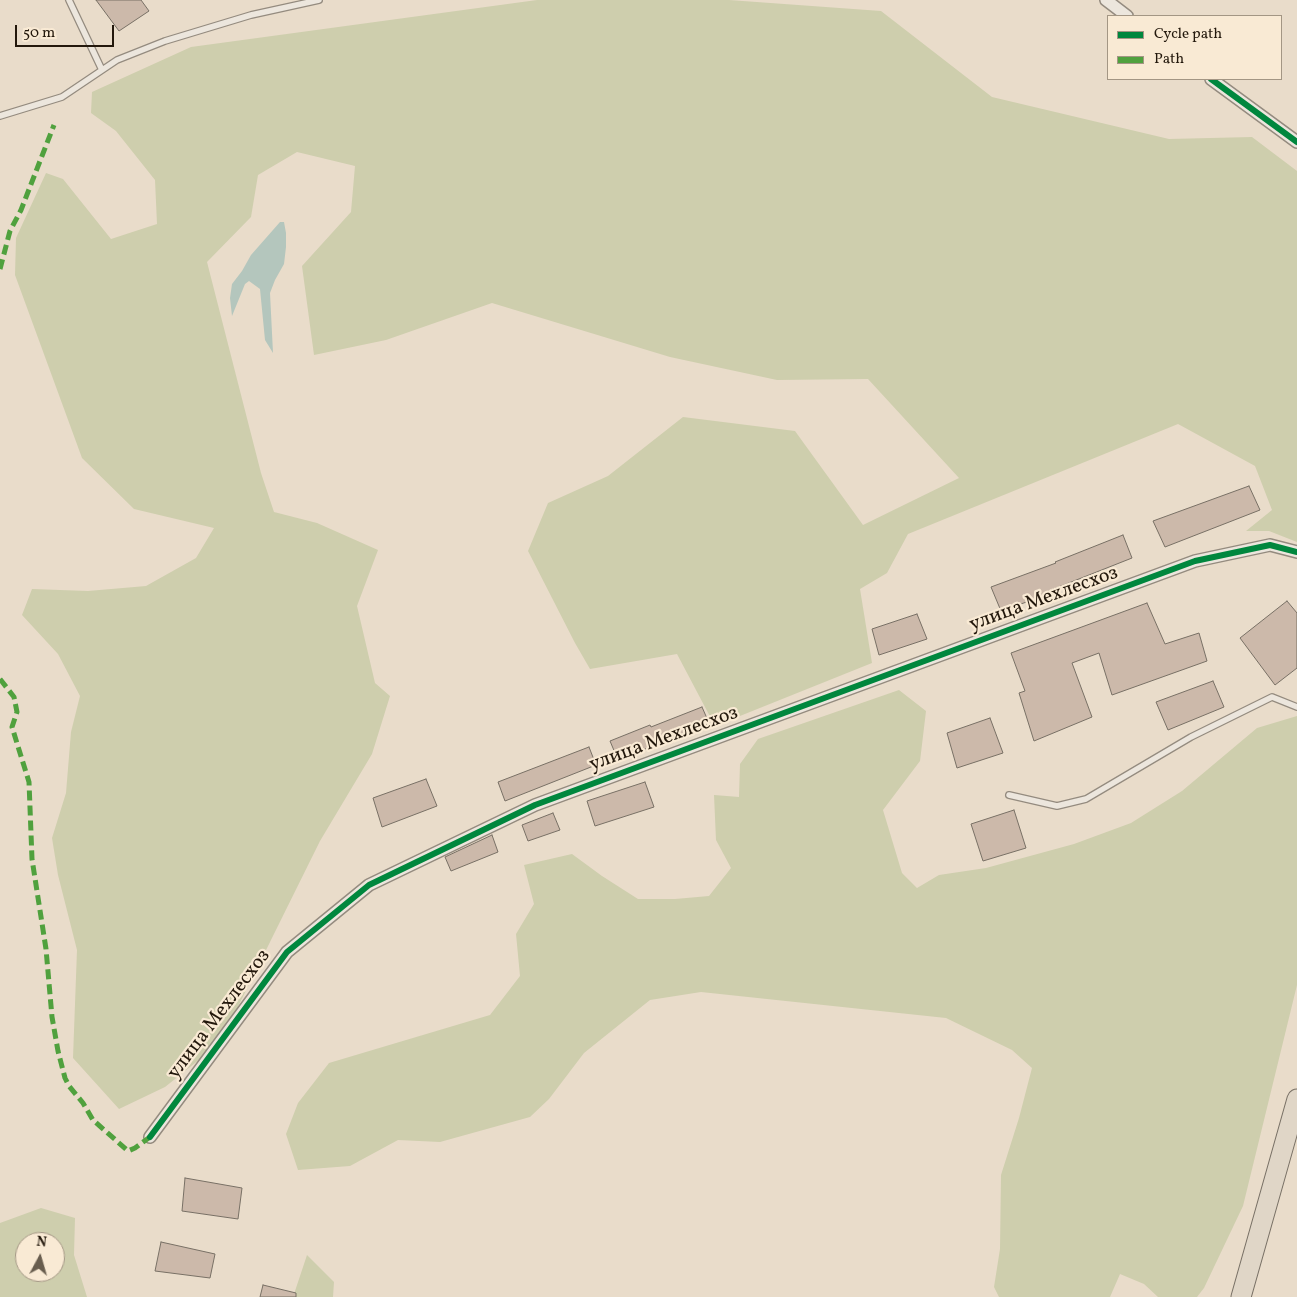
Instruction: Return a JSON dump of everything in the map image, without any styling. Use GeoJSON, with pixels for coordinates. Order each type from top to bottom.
{"type":"FeatureCollection","features":[{"type":"Feature","properties":{"kind":"main road"},"geometry":{"type":"LineString","coordinates":[[1241,1297],[1297,1099]]}},
{"type":"Feature","properties":{"kind":"street"},"geometry":{"type":"LineString","coordinates":[[1106,0],[1126,15]]}},
{"type":"Feature","properties":{"kind":"street"},"geometry":{"type":"LineString","coordinates":[[1212,80],[1297,142]]}},
{"type":"Feature","properties":{"kind":"street","name":"улица Мехлесхоз"},"geometry":{"type":"LineString","coordinates":[[150,1137],[287,952],[369,885],[535,805],[1195,562],[1270,545],[1297,552]]}},
{"type":"Feature","properties":{"kind":"lane"},"geometry":{"type":"LineString","coordinates":[[69,0],[102,70]]}},
{"type":"Feature","properties":{"kind":"lane"},"geometry":{"type":"LineString","coordinates":[[0,116],[62,97],[117,60],[165,41],[251,15],[319,0]]}},
{"type":"Feature","properties":{"kind":"lane"},"geometry":{"type":"LineString","coordinates":[[1009,795],[1057,806],[1086,799],[1190,737],[1272,697],[1297,707]]}},
{"type":"Feature","properties":{"kind":"green space"},"geometry":{"type":"Polygon","coordinates":[[[537,0],[729,0],[881,11],[992,97],[1169,139],[1252,137],[1297,171],[1297,542],[1269,531],[1246,531],[1272,510],[1255,466],[1178,424],[908,534],[887,573],[860,589],[872,663],[715,726],[677,654],[590,669],[528,551],[548,503],[608,476],[683,417],[795,431],[863,525],[959,478],[868,379],[777,380],[670,357],[492,303],[386,340],[314,355],[302,266],[351,212],[355,166],[297,152],[258,175],[251,217],[207,262],[261,473],[274,512],[317,523],[378,550],[357,606],[375,683],[390,696],[372,754],[320,841],[220,1043],[165,1087],[119,1109],[73,1058],[77,950],[58,875],[52,838],[66,793],[71,732],[80,696],[58,654],[22,615],[32,589],[88,591],[146,586],[196,558],[214,528],[134,509],[82,458],[15,275],[16,238],[46,173],[63,179],[111,239],[157,224],[155,180],[116,131],[91,113],[92,92],[191,47],[537,0]]]}},
{"type":"Feature","properties":{"kind":"green space"},"geometry":{"type":"Polygon","coordinates":[[[899,690],[926,711],[920,761],[883,810],[902,873],[917,888],[939,875],[986,868],[1074,844],[1131,823],[1182,791],[1257,728],[1297,716],[1297,985],[1243,1206],[1204,1288],[1197,1297],[1158,1297],[1144,1284],[1120,1274],[1110,1297],[999,1297],[994,1287],[1000,1249],[1001,1175],[1032,1068],[1012,1050],[946,1018],[701,992],[650,1000],[584,1053],[549,1099],[530,1117],[440,1142],[398,1140],[350,1166],[298,1170],[286,1134],[298,1103],[329,1063],[490,1015],[520,976],[516,934],[534,904],[524,865],[572,854],[638,899],[675,899],[709,896],[731,868],[716,840],[714,795],[739,797],[740,764],[758,739],[899,690]]]}},
{"type":"Feature","properties":{"kind":"green space"},"geometry":{"type":"Polygon","coordinates":[[[41,1208],[75,1218],[74,1255],[87,1297],[0,1297],[0,1223],[41,1208]]]}},
{"type":"Feature","properties":{"kind":"green space"},"geometry":{"type":"Polygon","coordinates":[[[307,1255],[334,1282],[333,1297],[293,1297],[307,1255]]]}},
{"type":"Feature","properties":{"kind":"shaded area"},"geometry":{"type":"Polygon","coordinates":[[[280,222],[284,222],[286,247],[284,264],[270,293],[273,353],[265,340],[260,289],[249,281],[245,284],[232,316],[230,298],[232,284],[251,255],[280,222]]]}},
{"type":"Feature","properties":{"kind":"building"},"geometry":{"type":"Polygon","coordinates":[[[96,0],[141,0],[149,11],[119,31],[96,0]]]}},
{"type":"Feature","properties":{"kind":"building"},"geometry":{"type":"Polygon","coordinates":[[[1249,486],[1260,510],[1165,547],[1153,521],[1249,486]]]}},
{"type":"Feature","properties":{"kind":"building"},"geometry":{"type":"Polygon","coordinates":[[[1123,535],[1132,558],[1051,590],[1052,593],[1001,611],[991,587],[1123,535]]]}},
{"type":"Feature","properties":{"kind":"building"},"geometry":{"type":"Polygon","coordinates":[[[1287,601],[1297,613],[1297,668],[1275,685],[1240,638],[1287,601]]]}},
{"type":"Feature","properties":{"kind":"building"},"geometry":{"type":"Polygon","coordinates":[[[1147,603],[1165,644],[1199,633],[1207,661],[1112,695],[1099,653],[1072,663],[1092,717],[1034,741],[1019,693],[1025,691],[1011,653],[1147,603]]]}},
{"type":"Feature","properties":{"kind":"building"},"geometry":{"type":"Polygon","coordinates":[[[917,614],[927,639],[879,655],[872,629],[917,614]]]}},
{"type":"Feature","properties":{"kind":"building"},"geometry":{"type":"Polygon","coordinates":[[[1213,681],[1224,707],[1168,730],[1156,702],[1213,681]]]}},
{"type":"Feature","properties":{"kind":"building"},"geometry":{"type":"Polygon","coordinates":[[[702,707],[709,723],[618,760],[610,741],[702,707]]]}},
{"type":"Feature","properties":{"kind":"building"},"geometry":{"type":"Polygon","coordinates":[[[990,718],[1003,753],[957,768],[947,733],[990,718]]]}},
{"type":"Feature","properties":{"kind":"building"},"geometry":{"type":"Polygon","coordinates":[[[589,747],[596,765],[505,801],[498,782],[589,747]]]}},
{"type":"Feature","properties":{"kind":"building"},"geometry":{"type":"Polygon","coordinates":[[[426,779],[437,806],[382,827],[373,798],[426,779]]]}},
{"type":"Feature","properties":{"kind":"building"},"geometry":{"type":"Polygon","coordinates":[[[645,782],[654,807],[595,826],[587,801],[645,782]]]}},
{"type":"Feature","properties":{"kind":"building"},"geometry":{"type":"Polygon","coordinates":[[[1014,810],[1026,848],[983,861],[971,824],[1014,810]]]}},
{"type":"Feature","properties":{"kind":"building"},"geometry":{"type":"Polygon","coordinates":[[[553,813],[560,830],[528,841],[522,825],[553,813]]]}},
{"type":"Feature","properties":{"kind":"building"},"geometry":{"type":"Polygon","coordinates":[[[492,835],[498,852],[451,871],[445,857],[492,835]]]}},
{"type":"Feature","properties":{"kind":"building"},"geometry":{"type":"Polygon","coordinates":[[[185,1178],[242,1188],[238,1219],[182,1211],[185,1178]]]}},
{"type":"Feature","properties":{"kind":"building"},"geometry":{"type":"Polygon","coordinates":[[[161,1242],[215,1254],[210,1278],[155,1271],[161,1242]]]}},
{"type":"Feature","properties":{"kind":"building"},"geometry":{"type":"Polygon","coordinates":[[[263,1285],[296,1293],[296,1297],[260,1297],[263,1285]]]}},
{"type":"Feature","properties":{"kind":"marked path"},"geometry":{"type":"LineString","coordinates":[[0,269],[10,231],[21,210],[54,125]]}},
{"type":"Feature","properties":{"kind":"marked path"},"geometry":{"type":"LineString","coordinates":[[0,679],[14,697],[17,712],[12,727],[29,782],[32,859],[46,949],[52,1017],[65,1078],[93,1120],[128,1151],[150,1137]]}},
{"type":"Feature","properties":{"kind":"cycle path"},"geometry":{"type":"LineString","coordinates":[[1212,80],[1297,142]]}},
{"type":"Feature","properties":{"kind":"cycle path"},"geometry":{"type":"LineString","coordinates":[[150,1137],[287,952],[369,885],[535,805],[1195,561],[1270,545],[1297,552]]}}]}
